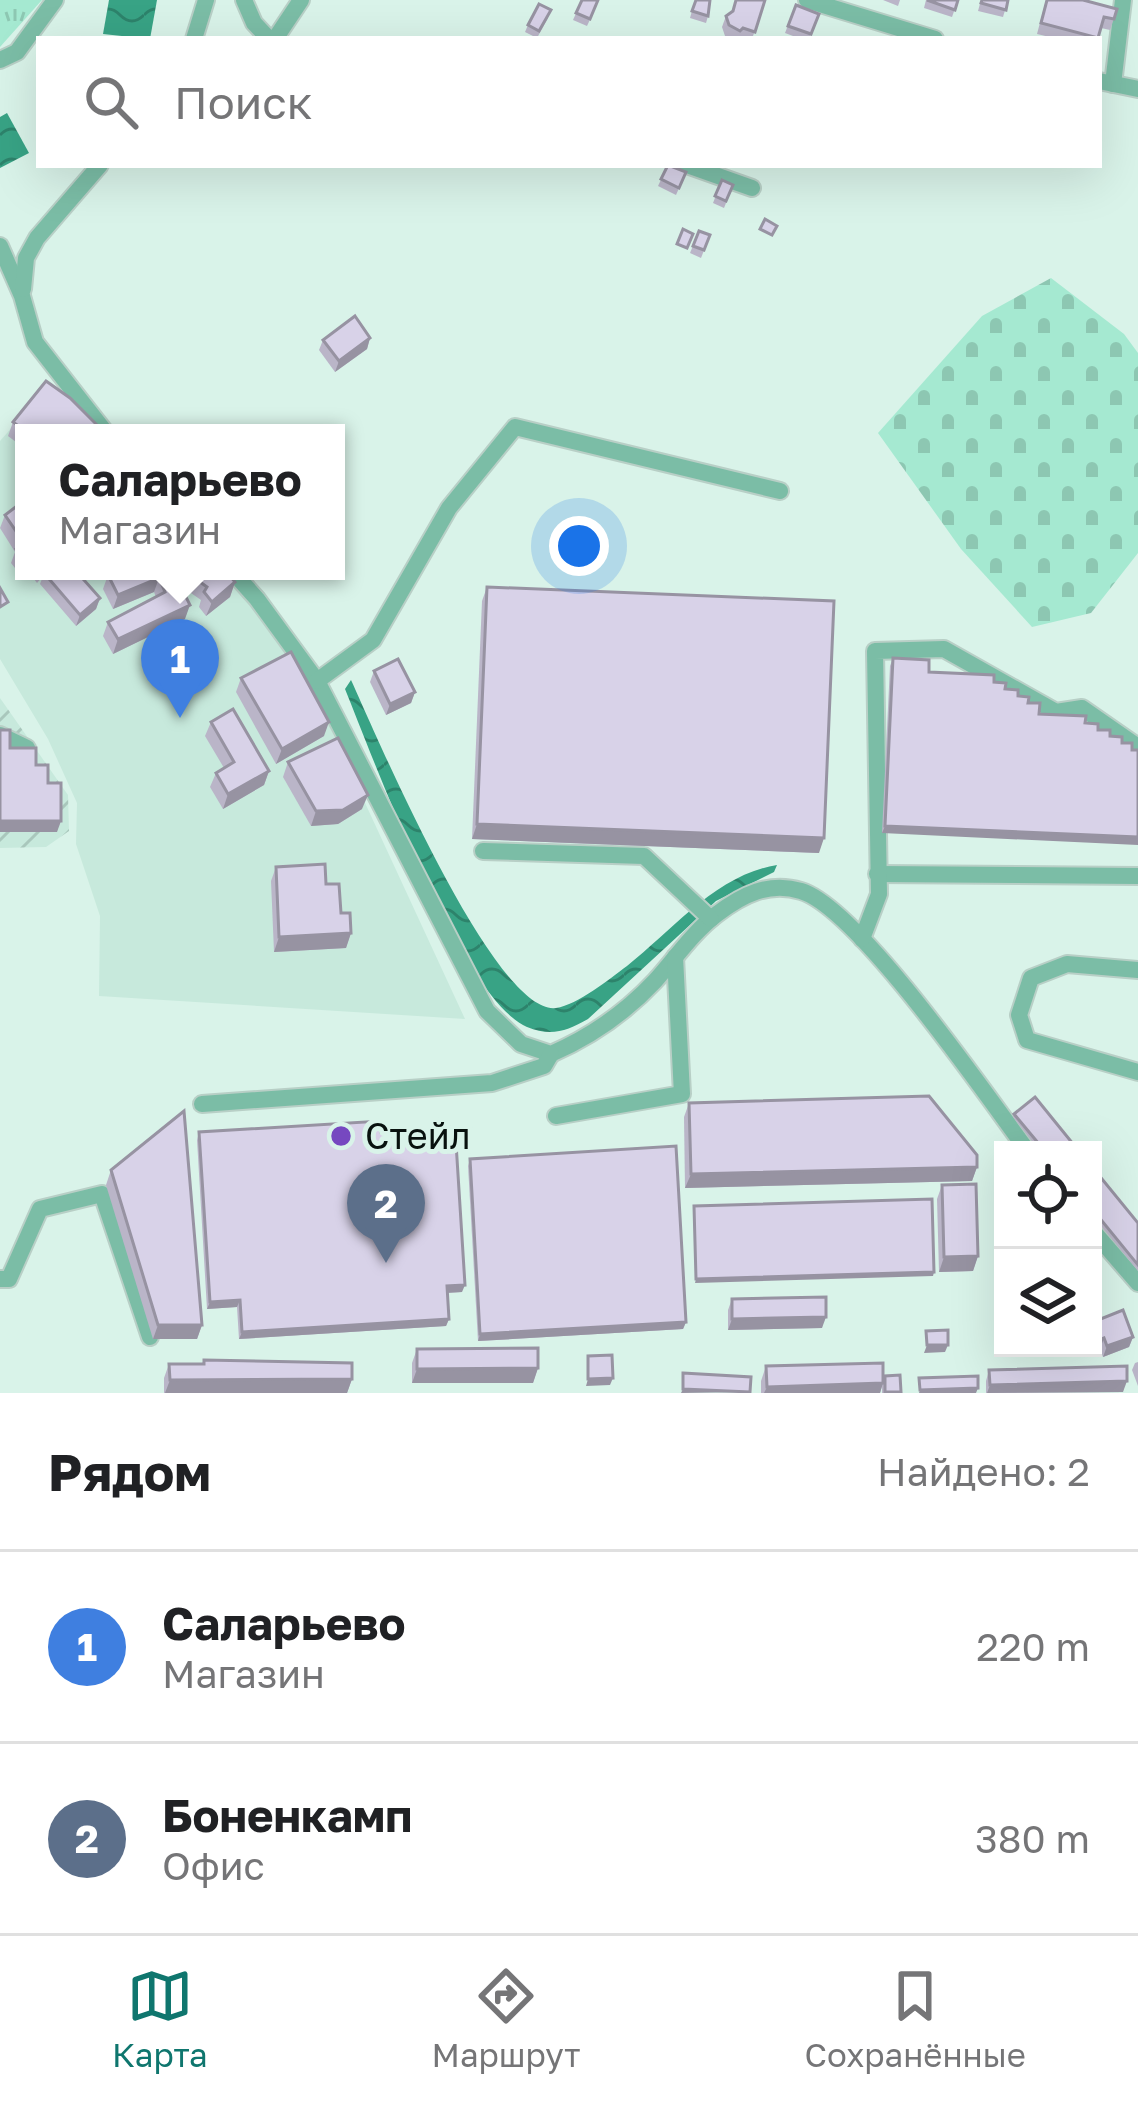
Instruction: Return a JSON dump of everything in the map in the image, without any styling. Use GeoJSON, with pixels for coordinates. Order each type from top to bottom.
{"type":"FeatureCollection","features":[{"type":"Feature","properties":{"kind":"street"},"geometry":{"type":"LineString","coordinates":[[0,60],[17,52],[55,0]]}},
{"type":"Feature","properties":{"kind":"street"},"geometry":{"type":"LineString","coordinates":[[195,36],[206,0]]}},
{"type":"Feature","properties":{"kind":"street"},"geometry":{"type":"LineString","coordinates":[[244,0],[254,23],[269,36]]}},
{"type":"Feature","properties":{"kind":"street"},"geometry":{"type":"LineString","coordinates":[[274,36],[301,0]]}},
{"type":"Feature","properties":{"kind":"street"},"geometry":{"type":"LineString","coordinates":[[807,0],[925,36]]}},
{"type":"Feature","properties":{"kind":"street"},"geometry":{"type":"LineString","coordinates":[[1124,0],[1106,82],[1138,89]]}},
{"type":"Feature","properties":{"kind":"street"},"geometry":{"type":"LineString","coordinates":[[22,296],[26,258],[37,238],[97,168]]}},
{"type":"Feature","properties":{"kind":"street"},"geometry":{"type":"LineString","coordinates":[[695,168],[752,188]]}},
{"type":"Feature","properties":{"kind":"street"},"geometry":{"type":"LineString","coordinates":[[0,246],[35,342],[99,424]]}},
{"type":"Feature","properties":{"kind":"street"},"geometry":{"type":"LineString","coordinates":[[317,681],[374,640],[449,508],[515,428],[780,491]]}},
{"type":"Feature","properties":{"kind":"street"},"geometry":{"type":"LineString","coordinates":[[240,580],[317,681],[487,1011],[521,1044],[551,1054]]}},
{"type":"Feature","properties":{"kind":"street"},"geometry":{"type":"LineString","coordinates":[[862,940],[879,894],[875,651],[944,649],[1056,712],[1082,708],[1138,746]]}},
{"type":"Feature","properties":{"kind":"street"},"geometry":{"type":"LineString","coordinates":[[0,736],[27,748]]}},
{"type":"Feature","properties":{"kind":"street"},"geometry":{"type":"LineString","coordinates":[[483,851],[644,856],[711,920]]}},
{"type":"Feature","properties":{"kind":"street"},"geometry":{"type":"LineString","coordinates":[[877,874],[1138,876]]}},
{"type":"Feature","properties":{"kind":"street"},"geometry":{"type":"LineString","coordinates":[[202,1104],[492,1083],[544,1066],[551,1054],[586,1039],[652,984],[711,920],[766,886],[803,891],[842,916],[941,1035],[1020,1141]]}},
{"type":"Feature","properties":{"kind":"street"},"geometry":{"type":"LineString","coordinates":[[556,1116],[682,1094],[675,958]]}},
{"type":"Feature","properties":{"kind":"street"},"geometry":{"type":"LineString","coordinates":[[1138,970],[1067,964],[1031,978],[1019,1015],[1027,1040],[1138,1072]]}},
{"type":"Feature","properties":{"kind":"street"},"geometry":{"type":"LineString","coordinates":[[0,1279],[9,1279],[40,1209],[103,1194],[150,1337]]}},
{"type":"Feature","properties":{"kind":"street"},"geometry":{"type":"LineString","coordinates":[[1102,1241],[1138,1283]]}},
{"type":"Feature","properties":{"kind":"shaded area"},"geometry":{"type":"Polygon","coordinates":[[[50,384],[85,424],[15,424],[15,580],[229,580],[251,603],[316,697],[465,1019],[99,996],[100,916],[76,844],[77,803],[48,739],[0,659],[0,441],[50,384]]]}},
{"type":"Feature","properties":{"kind":"shaded area"},"geometry":{"type":"Polygon","coordinates":[[[0,698],[68,795],[69,831],[46,847],[0,848],[0,698]]]}},
{"type":"Feature","properties":{"kind":"green space"},"geometry":{"type":"Polygon","coordinates":[[[0,0],[42,0],[0,47],[0,0]]]}},
{"type":"Feature","properties":{"kind":"green space"},"geometry":{"type":"Polygon","coordinates":[[[1051,278],[1124,334],[1138,353],[1138,553],[1091,613],[1032,627],[961,549],[878,433],[982,316],[1051,278]]]}},
{"type":"Feature","properties":{"kind":"water"},"geometry":{"type":"Polygon","coordinates":[[[109,0],[157,0],[151,36],[103,34],[109,0]]]}},
{"type":"Feature","properties":{"kind":"water"},"geometry":{"type":"Polygon","coordinates":[[[7,113],[29,153],[0,168],[0,117],[7,113]]]}},
{"type":"Feature","properties":{"kind":"water"},"geometry":{"type":"Polygon","coordinates":[[[351,680],[410,809],[471,922],[502,968],[531,999],[556,1008],[574,1002],[627,966],[715,892],[777,865],[774,872],[716,901],[588,1019],[559,1031],[527,1027],[502,1007],[448,926],[345,689],[351,680]]]}},
{"type":"Feature","properties":{"kind":"building"},"geometry":{"type":"Polygon","coordinates":[[[582,0],[598,0],[590,19],[576,13],[582,0]]]}},
{"type":"Feature","properties":{"kind":"building"},"geometry":{"type":"Polygon","coordinates":[[[696,0],[710,0],[708,16],[692,11],[696,0]]]}},
{"type":"Feature","properties":{"kind":"building"},"geometry":{"type":"Polygon","coordinates":[[[736,0],[765,0],[755,32],[729,25],[726,16],[736,0]]]}},
{"type":"Feature","properties":{"kind":"building"},"geometry":{"type":"Polygon","coordinates":[[[927,0],[958,0],[955,10],[927,0]]]}},
{"type":"Feature","properties":{"kind":"building"},"geometry":{"type":"Polygon","coordinates":[[[1008,0],[1006,10],[981,3],[1008,0]]]}},
{"type":"Feature","properties":{"kind":"building"},"geometry":{"type":"Polygon","coordinates":[[[1047,0],[1083,0],[1117,9],[1114,19],[1104,17],[1099,36],[1041,23],[1047,0]]]}},
{"type":"Feature","properties":{"kind":"building"},"geometry":{"type":"Polygon","coordinates":[[[539,4],[551,10],[539,31],[528,25],[539,4]]]}},
{"type":"Feature","properties":{"kind":"building"},"geometry":{"type":"Polygon","coordinates":[[[796,5],[819,14],[811,34],[788,26],[796,5]]]}},
{"type":"Feature","properties":{"kind":"building"},"geometry":{"type":"Polygon","coordinates":[[[666,168],[686,172],[679,188],[661,179],[666,168]]]}},
{"type":"Feature","properties":{"kind":"building"},"geometry":{"type":"Polygon","coordinates":[[[722,180],[733,185],[726,201],[715,196],[722,180]]]}},
{"type":"Feature","properties":{"kind":"building"},"geometry":{"type":"Polygon","coordinates":[[[765,219],[777,226],[772,235],[760,229],[765,219]]]}},
{"type":"Feature","properties":{"kind":"building"},"geometry":{"type":"Polygon","coordinates":[[[683,229],[693,234],[687,248],[677,244],[683,229]]]}},
{"type":"Feature","properties":{"kind":"building"},"geometry":{"type":"Polygon","coordinates":[[[699,231],[710,235],[704,250],[693,246],[699,231]]]}},
{"type":"Feature","properties":{"kind":"building"},"geometry":{"type":"Polygon","coordinates":[[[355,316],[370,338],[339,361],[323,340],[355,316]]]}},
{"type":"Feature","properties":{"kind":"building"},"geometry":{"type":"Polygon","coordinates":[[[46,381],[96,424],[16,424],[46,381]]]}},
{"type":"Feature","properties":{"kind":"building"},"geometry":{"type":"Polygon","coordinates":[[[15,508],[15,530],[5,515],[15,508]]]}},
{"type":"Feature","properties":{"kind":"building"},"geometry":{"type":"Polygon","coordinates":[[[50,580],[84,580],[100,598],[80,615],[50,580]]]}},
{"type":"Feature","properties":{"kind":"building"},"geometry":{"type":"Polygon","coordinates":[[[110,580],[154,580],[118,595],[110,580]]]}},
{"type":"Feature","properties":{"kind":"building"},"geometry":{"type":"Polygon","coordinates":[[[160,580],[178,580],[190,605],[118,639],[108,622],[165,592],[160,580]]]}},
{"type":"Feature","properties":{"kind":"building"},"geometry":{"type":"Polygon","coordinates":[[[197,580],[235,582],[212,602],[204,592],[207,587],[197,580]]]}},
{"type":"Feature","properties":{"kind":"building"},"geometry":{"type":"Polygon","coordinates":[[[487,587],[834,601],[824,838],[477,824],[487,587]]]}},
{"type":"Feature","properties":{"kind":"building"},"geometry":{"type":"Polygon","coordinates":[[[291,652],[329,722],[282,749],[241,678],[291,652]]]}},
{"type":"Feature","properties":{"kind":"building"},"geometry":{"type":"Polygon","coordinates":[[[893,658],[929,660],[929,672],[994,675],[994,682],[1018,690],[1018,696],[1029,697],[1028,703],[1040,703],[1039,714],[1086,716],[1085,723],[1098,724],[1098,730],[1110,730],[1110,736],[1132,743],[1132,750],[1138,750],[1138,837],[885,826],[893,658]]]}},
{"type":"Feature","properties":{"kind":"building"},"geometry":{"type":"Polygon","coordinates":[[[398,659],[415,692],[390,704],[374,671],[398,659]]]}},
{"type":"Feature","properties":{"kind":"building"},"geometry":{"type":"Polygon","coordinates":[[[233,709],[269,771],[228,794],[216,773],[234,762],[211,722],[233,709]]]}},
{"type":"Feature","properties":{"kind":"building"},"geometry":{"type":"Polygon","coordinates":[[[0,730],[10,730],[10,748],[36,748],[36,765],[48,765],[48,783],[61,783],[61,821],[0,821],[0,730]]]}},
{"type":"Feature","properties":{"kind":"building"},"geometry":{"type":"Polygon","coordinates":[[[338,738],[368,795],[343,810],[316,811],[288,762],[338,738]]]}},
{"type":"Feature","properties":{"kind":"building"},"geometry":{"type":"Polygon","coordinates":[[[325,864],[326,884],[339,884],[341,913],[350,913],[351,933],[279,937],[276,867],[325,864]]]}},
{"type":"Feature","properties":{"kind":"building"},"geometry":{"type":"Polygon","coordinates":[[[929,1096],[977,1155],[977,1167],[691,1174],[689,1103],[929,1096]]]}},
{"type":"Feature","properties":{"kind":"building"},"geometry":{"type":"Polygon","coordinates":[[[1035,1097],[1071,1141],[1036,1141],[1014,1114],[1035,1097]]]}},
{"type":"Feature","properties":{"kind":"building"},"geometry":{"type":"Polygon","coordinates":[[[184,1111],[202,1325],[158,1325],[111,1170],[184,1111]]]}},
{"type":"Feature","properties":{"kind":"building"},"geometry":{"type":"Polygon","coordinates":[[[381,1121],[381,1132],[455,1127],[465,1285],[447,1286],[449,1319],[242,1332],[240,1300],[210,1302],[199,1132],[381,1121]]]}},
{"type":"Feature","properties":{"kind":"building"},"geometry":{"type":"Polygon","coordinates":[[[676,1146],[686,1322],[480,1334],[470,1159],[676,1146]]]}},
{"type":"Feature","properties":{"kind":"building"},"geometry":{"type":"Polygon","coordinates":[[[1102,1179],[1138,1223],[1138,1265],[1102,1221],[1102,1179]]]}},
{"type":"Feature","properties":{"kind":"building"},"geometry":{"type":"Polygon","coordinates":[[[976,1184],[978,1256],[944,1257],[942,1185],[976,1184]]]}},
{"type":"Feature","properties":{"kind":"building"},"geometry":{"type":"Polygon","coordinates":[[[932,1199],[934,1272],[696,1279],[694,1206],[932,1199]]]}},
{"type":"Feature","properties":{"kind":"building"},"geometry":{"type":"Polygon","coordinates":[[[826,1297],[826,1317],[732,1319],[732,1299],[826,1297]]]}},
{"type":"Feature","properties":{"kind":"building"},"geometry":{"type":"Polygon","coordinates":[[[1123,1310],[1133,1337],[1107,1346],[1102,1339],[1102,1318],[1123,1310]]]}},
{"type":"Feature","properties":{"kind":"building"},"geometry":{"type":"Polygon","coordinates":[[[948,1330],[948,1345],[927,1345],[926,1331],[948,1330]]]}},
{"type":"Feature","properties":{"kind":"building"},"geometry":{"type":"Polygon","coordinates":[[[538,1348],[538,1368],[417,1369],[417,1349],[538,1348]]]}},
{"type":"Feature","properties":{"kind":"building"},"geometry":{"type":"Polygon","coordinates":[[[612,1355],[613,1378],[588,1379],[588,1356],[612,1355]]]}},
{"type":"Feature","properties":{"kind":"building"},"geometry":{"type":"Polygon","coordinates":[[[204,1360],[352,1363],[352,1379],[170,1380],[169,1364],[204,1364],[204,1360]]]}},
{"type":"Feature","properties":{"kind":"building"},"geometry":{"type":"Polygon","coordinates":[[[883,1363],[883,1383],[767,1387],[766,1366],[883,1363]]]}},
{"type":"Feature","properties":{"kind":"building"},"geometry":{"type":"Polygon","coordinates":[[[1127,1366],[1127,1381],[990,1385],[989,1370],[1127,1366]]]}},
{"type":"Feature","properties":{"kind":"building"},"geometry":{"type":"Polygon","coordinates":[[[683,1373],[751,1377],[750,1392],[683,1389],[683,1373]]]}},
{"type":"Feature","properties":{"kind":"building"},"geometry":{"type":"Polygon","coordinates":[[[900,1375],[901,1392],[885,1392],[885,1376],[900,1375]]]}},
{"type":"Feature","properties":{"kind":"building"},"geometry":{"type":"Polygon","coordinates":[[[978,1376],[978,1388],[920,1390],[919,1378],[978,1376]]]}},
{"type":"Feature","properties":{"kind":"place","name":"Саларьево"},"geometry":{"type":"Point","coordinates":[180,718]}},
{"type":"Feature","properties":{"kind":"place","name":"Стейл"},"geometry":{"type":"Point","coordinates":[341,1136]}},
{"type":"Feature","properties":{"kind":"place","name":"Боненкамп"},"geometry":{"type":"Point","coordinates":[386,1263]}}]}
